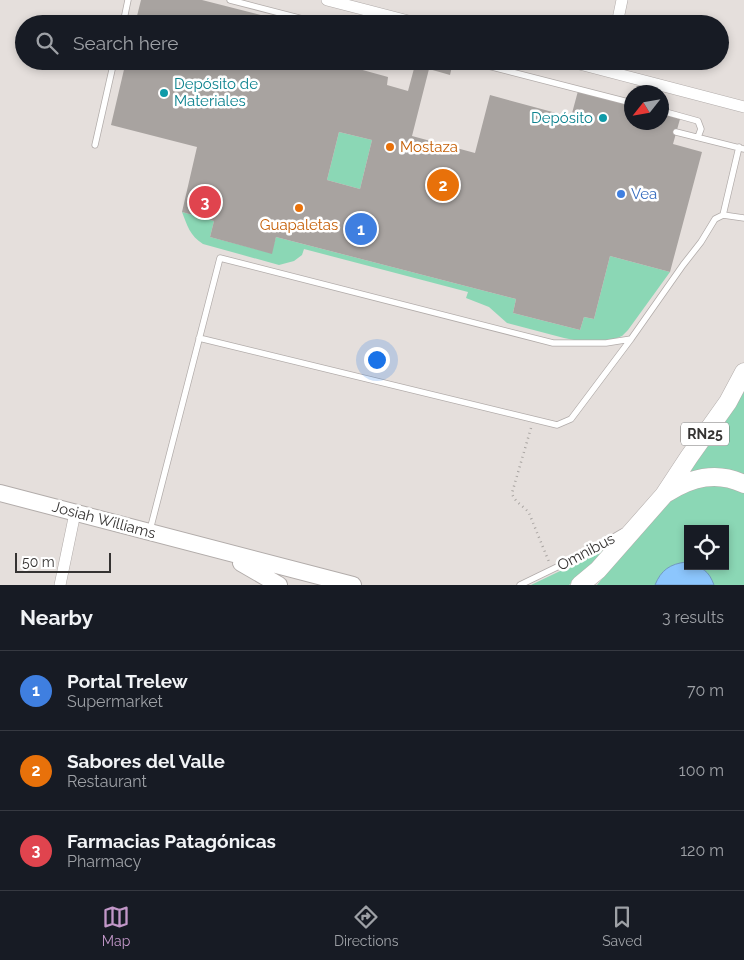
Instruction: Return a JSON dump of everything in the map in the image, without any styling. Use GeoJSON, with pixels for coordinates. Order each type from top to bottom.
{"type":"FeatureCollection","features":[{"type":"Feature","properties":{"kind":"main road","name":"RN25"},"geometry":{"type":"LineString","coordinates":[[580,585],[595,578],[664,495],[728,402],[744,372]]}},
{"type":"Feature","properties":{"kind":"main road","name":"RN25"},"geometry":{"type":"LineString","coordinates":[[664,495],[683,484],[702,477],[717,476],[734,479],[744,484]]}},
{"type":"Feature","properties":{"kind":"main road","name":"Josiah Williams"},"geometry":{"type":"LineString","coordinates":[[0,493],[352,585]]}},
{"type":"Feature","properties":{"kind":"main road","name":"Josiah Williams"},"geometry":{"type":"LineString","coordinates":[[207,548],[252,568],[279,585]]}},
{"type":"Feature","properties":{"kind":"street"},"geometry":{"type":"LineString","coordinates":[[327,0],[388,15]]}},
{"type":"Feature","properties":{"kind":"street"},"geometry":{"type":"LineString","coordinates":[[619,15],[622,0]]}},
{"type":"Feature","properties":{"kind":"street"},"geometry":{"type":"LineString","coordinates":[[619,70],[744,107]]}},
{"type":"Feature","properties":{"kind":"street"},"geometry":{"type":"LineString","coordinates":[[60,585],[75,513]]}},
{"type":"Feature","properties":{"kind":"lane"},"geometry":{"type":"LineString","coordinates":[[125,15],[128,0]]}},
{"type":"Feature","properties":{"kind":"lane"},"geometry":{"type":"LineString","coordinates":[[230,0],[288,15]]}},
{"type":"Feature","properties":{"kind":"lane"},"geometry":{"type":"LineString","coordinates":[[95,144],[112,70]]}},
{"type":"Feature","properties":{"kind":"lane"},"geometry":{"type":"LineString","coordinates":[[504,70],[624,101]]}},
{"type":"Feature","properties":{"kind":"lane"},"geometry":{"type":"LineString","coordinates":[[669,113],[698,121],[701,129],[698,137]]}},
{"type":"Feature","properties":{"kind":"lane"},"geometry":{"type":"LineString","coordinates":[[676,132],[741,148],[724,215]]}},
{"type":"Feature","properties":{"kind":"lane"},"geometry":{"type":"LineString","coordinates":[[199,338],[557,425],[571,419],[631,339],[716,219],[724,215],[744,218]]}},
{"type":"Feature","properties":{"kind":"lane"},"geometry":{"type":"LineString","coordinates":[[149,532],[220,258],[553,342],[606,343],[631,339]]}},
{"type":"Feature","properties":{"kind":"lane","name":"Omnibus"},"geometry":{"type":"LineString","coordinates":[[520,585],[588,552],[622,532],[648,513]]}},
{"type":"Feature","properties":{"kind":"path"},"geometry":{"type":"LineString","coordinates":[[533,420],[512,493],[515,500],[529,514],[550,564],[544,566]]}},
{"type":"Feature","properties":{"kind":"green space"},"geometry":{"type":"Polygon","coordinates":[[[339,132],[372,140],[360,189],[327,180],[339,132]]]}},
{"type":"Feature","properties":{"kind":"green space"},"geometry":{"type":"Polygon","coordinates":[[[182,212],[214,221],[210,237],[271,253],[276,237],[516,299],[513,313],[580,330],[584,317],[594,319],[610,256],[670,272],[622,336],[612,340],[584,342],[507,323],[489,307],[466,298],[468,292],[304,249],[302,255],[294,261],[279,265],[203,244],[192,234],[182,212]]]}},
{"type":"Feature","properties":{"kind":"green space"},"geometry":{"type":"Polygon","coordinates":[[[744,383],[744,479],[683,480],[744,383]]]}},
{"type":"Feature","properties":{"kind":"green space"},"geometry":{"type":"Polygon","coordinates":[[[700,480],[744,489],[744,585],[597,585],[664,501],[700,480]]]}},
{"type":"Feature","properties":{"kind":"green space"},"geometry":{"type":"Polygon","coordinates":[[[610,547],[569,585],[531,585],[610,547]]]}},
{"type":"Feature","properties":{"kind":"water"},"geometry":{"type":"Polygon","coordinates":[[[684,563],[684,570],[704,570],[710,576],[714,585],[655,585],[660,575],[675,564],[684,563]]]}},
{"type":"Feature","properties":{"kind":"building"},"geometry":{"type":"Polygon","coordinates":[[[141,0],[202,0],[261,15],[137,15],[141,0]]]}},
{"type":"Feature","properties":{"kind":"building"},"geometry":{"type":"Polygon","coordinates":[[[124,70],[363,70],[388,77],[387,85],[408,91],[414,70],[429,70],[412,136],[475,153],[490,95],[571,117],[578,91],[624,103],[624,130],[669,130],[669,116],[680,119],[673,144],[702,152],[670,272],[610,256],[594,319],[584,317],[580,330],[513,313],[516,299],[276,237],[272,254],[210,237],[214,221],[182,212],[197,147],[111,125],[124,70]],[[339,132],[327,180],[360,189],[372,140],[339,132]]]}},
{"type":"Feature","properties":{"kind":"building"},"geometry":{"type":"Polygon","coordinates":[[[432,70],[451,70],[450,75],[432,70]]]}},
{"type":"Feature","properties":{"kind":"place","name":"Depósito de Materiales"},"geometry":{"type":"Point","coordinates":[164,93]}},
{"type":"Feature","properties":{"kind":"place","name":"Depósito"},"geometry":{"type":"Point","coordinates":[603,118]}},
{"type":"Feature","properties":{"kind":"place","name":"Mostaza"},"geometry":{"type":"Point","coordinates":[390,147]}},
{"type":"Feature","properties":{"kind":"place","name":"Sabores del Valle"},"geometry":{"type":"Point","coordinates":[443,185]}},
{"type":"Feature","properties":{"kind":"place","name":"Vea"},"geometry":{"type":"Point","coordinates":[621,194]}},
{"type":"Feature","properties":{"kind":"place","name":"Farmacias Patagónicas"},"geometry":{"type":"Point","coordinates":[205,202]}},
{"type":"Feature","properties":{"kind":"place","name":"Guapaletas"},"geometry":{"type":"Point","coordinates":[299,208]}},
{"type":"Feature","properties":{"kind":"place","name":"Portal Trelew"},"geometry":{"type":"Point","coordinates":[361,229]}}]}
